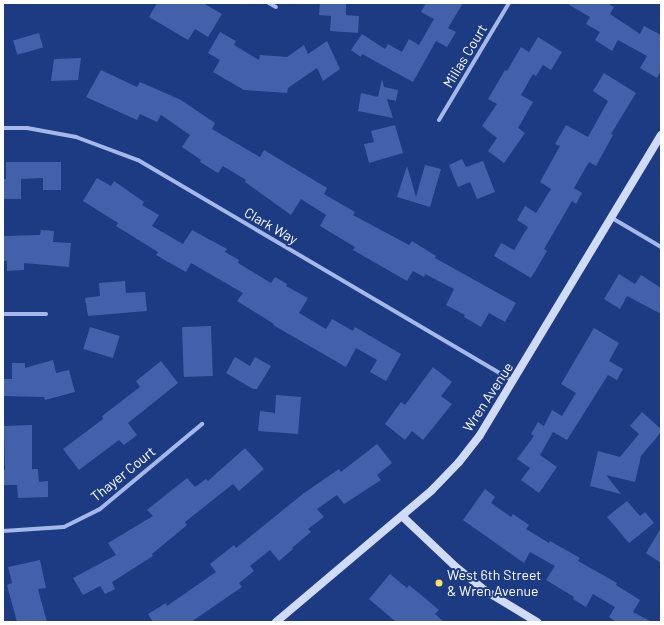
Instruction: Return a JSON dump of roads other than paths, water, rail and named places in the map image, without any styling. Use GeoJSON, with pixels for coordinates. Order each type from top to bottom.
{"type":"FeatureCollection","features":[{"type":"Feature","properties":{"kind":"street"},"geometry":{"type":"LineString","coordinates":[[269,3],[276,7]]}},
{"type":"Feature","properties":{"kind":"street","name":"Milias Court"},"geometry":{"type":"LineString","coordinates":[[439,120],[509,3]]}},
{"type":"Feature","properties":{"kind":"street","name":"Clark Way"},"geometry":{"type":"LineString","coordinates":[[3,128],[27,128],[76,137],[138,160],[514,382]]}},
{"type":"Feature","properties":{"kind":"street","name":"Wren Avenue"},"geometry":{"type":"LineString","coordinates":[[276,622],[371,540],[432,490],[459,462],[480,435],[514,382],[661,136]]}},
{"type":"Feature","properties":{"kind":"street"},"geometry":{"type":"LineString","coordinates":[[612,218],[661,247]]}},
{"type":"Feature","properties":{"kind":"street"},"geometry":{"type":"LineString","coordinates":[[3,314],[46,314]]}},
{"type":"Feature","properties":{"kind":"street","name":"Thayer Court"},"geometry":{"type":"LineString","coordinates":[[3,531],[64,527],[100,509],[202,424]]}},
{"type":"Feature","properties":{"kind":"street"},"geometry":{"type":"LineString","coordinates":[[402,516],[429,543],[468,577],[486,591],[537,622]]}},
{"type":"Feature","properties":{"kind":"place","name":"West 6th Street & Wren Avenue"},"geometry":{"type":"Point","coordinates":[439,583]}}]}
